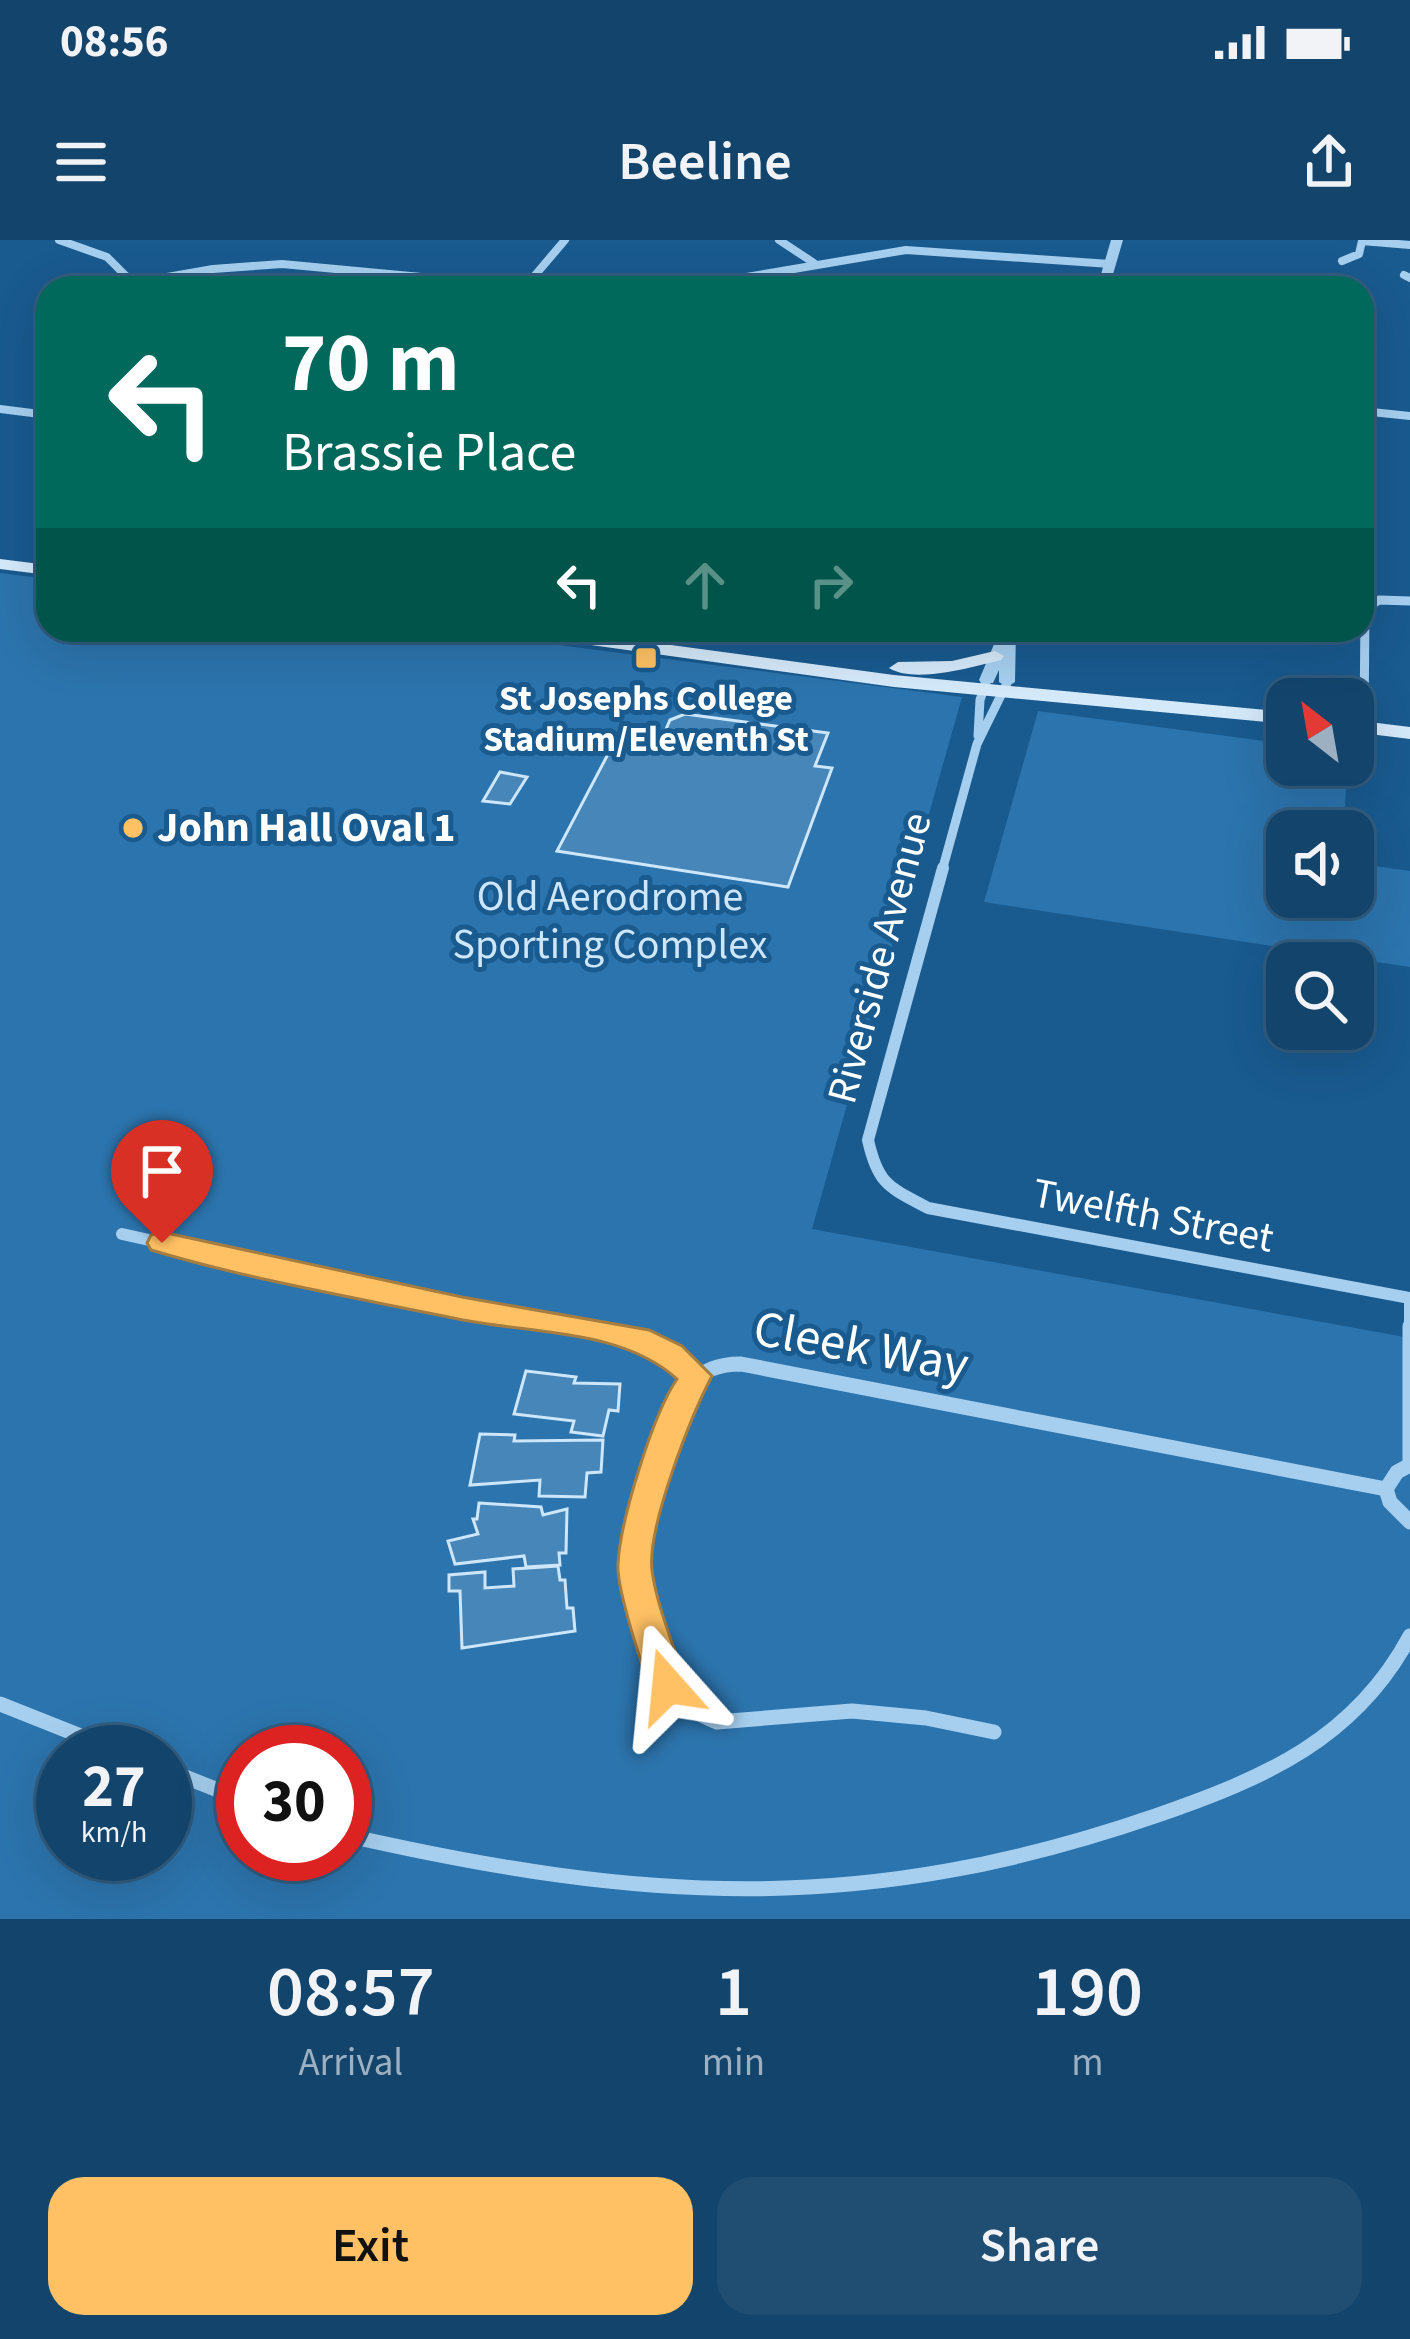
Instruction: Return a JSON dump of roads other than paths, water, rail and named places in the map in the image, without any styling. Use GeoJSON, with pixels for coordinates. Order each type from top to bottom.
{"type":"FeatureCollection","features":[{"type":"Feature","properties":{"kind":"main road"},"geometry":{"type":"LineString","coordinates":[[0,564],[36,568]]}},
{"type":"Feature","properties":{"kind":"main road"},"geometry":{"type":"LineString","coordinates":[[649,642],[795,665],[995,686]]}},
{"type":"Feature","properties":{"kind":"main road"},"geometry":{"type":"LineString","coordinates":[[847,669],[952,667],[995,656]]}},
{"type":"Feature","properties":{"kind":"main road"},"geometry":{"type":"LineString","coordinates":[[795,665],[1266,716]]}},
{"type":"Feature","properties":{"kind":"main road"},"geometry":{"type":"LineString","coordinates":[[1374,728],[1410,733]]}},
{"type":"Feature","properties":{"kind":"street"},"geometry":{"type":"LineString","coordinates":[[59,240],[107,257],[126,276]]}},
{"type":"Feature","properties":{"kind":"street"},"geometry":{"type":"LineString","coordinates":[[534,276],[565,240]]}},
{"type":"Feature","properties":{"kind":"street"},"geometry":{"type":"LineString","coordinates":[[779,240],[814,263]]}},
{"type":"Feature","properties":{"kind":"street"},"geometry":{"type":"LineString","coordinates":[[1106,276],[1117,240]]}},
{"type":"Feature","properties":{"kind":"street"},"geometry":{"type":"LineString","coordinates":[[1342,261],[1359,254],[1362,241],[1410,244]]}},
{"type":"Feature","properties":{"kind":"street"},"geometry":{"type":"LineString","coordinates":[[749,276],[906,250],[1109,266]]}},
{"type":"Feature","properties":{"kind":"street"},"geometry":{"type":"LineString","coordinates":[[192,276],[260,264],[411,276]]}},
{"type":"Feature","properties":{"kind":"street"},"geometry":{"type":"LineString","coordinates":[[0,410],[36,414]]}},
{"type":"Feature","properties":{"kind":"street"},"geometry":{"type":"LineString","coordinates":[[1374,412],[1410,416]]}},
{"type":"Feature","properties":{"kind":"street"},"geometry":{"type":"LineString","coordinates":[[1374,603],[1410,601]]}},
{"type":"Feature","properties":{"kind":"street","name":"Riverside Avenue"},"geometry":{"type":"LineString","coordinates":[[977,744],[995,686],[995,656],[1002,642]]}},
{"type":"Feature","properties":{"kind":"street","name":"Riverside Avenue"},"geometry":{"type":"LineString","coordinates":[[888,1187],[875,1172],[868,1140],[1005,642]]}},
{"type":"Feature","properties":{"kind":"street"},"geometry":{"type":"LineString","coordinates":[[1361,678],[1363,642]]}},
{"type":"Feature","properties":{"kind":"street","name":"Twelfth Street"},"geometry":{"type":"LineString","coordinates":[[888,1187],[928,1208],[1410,1298]]}},
{"type":"Feature","properties":{"kind":"street"},"geometry":{"type":"LineString","coordinates":[[122,1234],[462,1309],[649,1342],[696,1376]]}},
{"type":"Feature","properties":{"kind":"street"},"geometry":{"type":"LineString","coordinates":[[1408,1522],[1390,1502],[1386,1489],[1397,1472],[1410,1466],[1410,1298]]}},
{"type":"Feature","properties":{"kind":"street","name":"Cleek Way"},"geometry":{"type":"LineString","coordinates":[[994,1732],[926,1718],[852,1711],[717,1722],[698,1715],[668,1686],[637,1586],[636,1547],[683,1396],[696,1376],[716,1366],[740,1364],[1386,1489]]}},
{"type":"Feature","properties":{"kind":"street"},"geometry":{"type":"LineString","coordinates":[[372,1841],[490,1869],[616,1889],[740,1894],[923,1881],[1110,1834],[1264,1774],[1307,1751],[1363,1708],[1399,1660],[1410,1636]]}},
{"type":"Feature","properties":{"kind":"street"},"geometry":{"type":"LineString","coordinates":[[0,1704],[53,1725]]}},
{"type":"Feature","properties":{"kind":"place","name":"St Josephs College Stadium/Eleventh St"},"geometry":{"type":"Point","coordinates":[646,658]}},
{"type":"Feature","properties":{"kind":"place","name":"John Hall Oval 1"},"geometry":{"type":"Point","coordinates":[133,828]}},
{"type":"Feature","properties":{"kind":"park label","name":"Old Aerodrome Sporting Complex"},"geometry":{"type":"Point","coordinates":[610,921]}}]}
